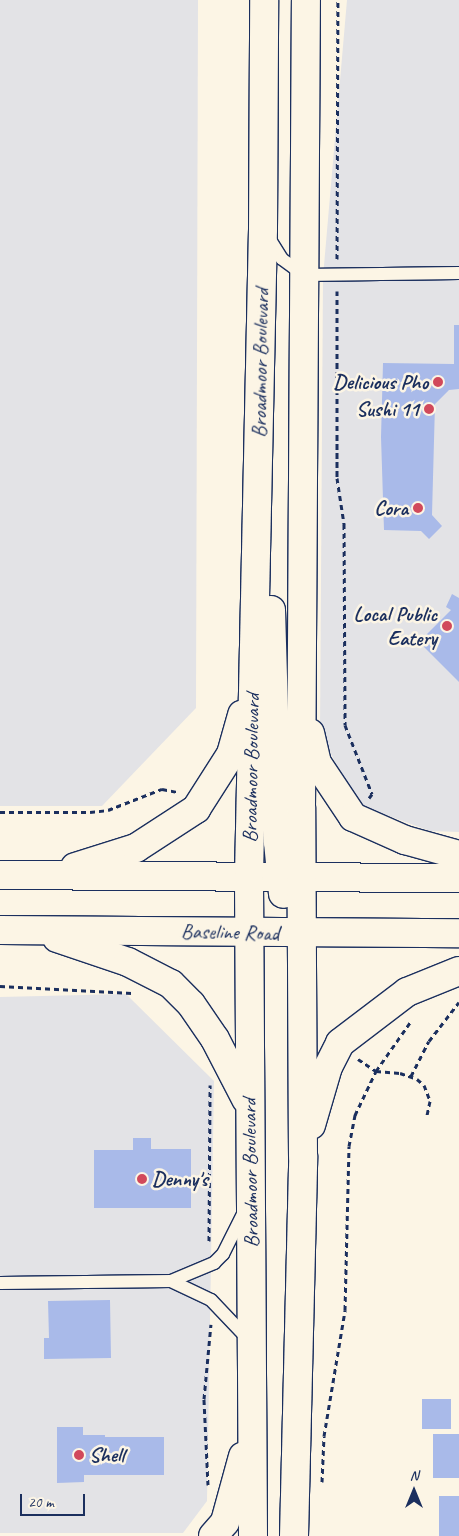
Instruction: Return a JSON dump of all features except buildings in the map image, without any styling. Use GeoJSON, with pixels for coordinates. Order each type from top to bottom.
{"type":"FeatureCollection","features":[{"type":"Feature","properties":{"kind":"main road","name":"Broadmoor Boulevard"},"geometry":{"type":"LineString","coordinates":[[253,1536],[252,1198],[248,1104],[248,932],[263,229],[264,0]]}},
{"type":"Feature","properties":{"kind":"main road","name":"Broadmoor Boulevard"},"geometry":{"type":"LineString","coordinates":[[294,1536],[303,1156],[301,933],[290,876],[302,702],[306,0]]}},
{"type":"Feature","properties":{"kind":"main road"},"geometry":{"type":"LineString","coordinates":[[256,567],[271,604],[290,876]]}},
{"type":"Feature","properties":{"kind":"main road"},"geometry":{"type":"LineString","coordinates":[[49,875],[136,848],[196,809],[231,754],[253,675]]}},
{"type":"Feature","properties":{"kind":"main road"},"geometry":{"type":"LineString","coordinates":[[302,702],[317,763],[353,818],[405,840],[459,855]]}},
{"type":"Feature","properties":{"kind":"main road"},"geometry":{"type":"LineString","coordinates":[[0,875],[459,878]]}},
{"type":"Feature","properties":{"kind":"main road","name":"Baseline Road"},"geometry":{"type":"LineString","coordinates":[[0,930],[459,934]]}},
{"type":"Feature","properties":{"kind":"main road"},"geometry":{"type":"LineString","coordinates":[[34,930],[128,962],[172,984],[191,1004],[215,1039],[248,1104]]}},
{"type":"Feature","properties":{"kind":"main road"},"geometry":{"type":"LineString","coordinates":[[303,1156],[328,1067],[340,1043],[407,992],[459,971]]}},
{"type":"Feature","properties":{"kind":"main road"},"geometry":{"type":"LineString","coordinates":[[213,1536],[225,1522],[252,1421]]}},
{"type":"Feature","properties":{"kind":"lane"},"geometry":{"type":"LineString","coordinates":[[263,229],[282,259],[304,275],[459,273]]}},
{"type":"Feature","properties":{"kind":"lane"},"geometry":{"type":"LineString","coordinates":[[0,1283],[171,1281],[214,1263],[223,1254],[252,1198]]}},
{"type":"Feature","properties":{"kind":"lane"},"geometry":{"type":"LineString","coordinates":[[171,1281],[211,1300],[252,1342]]}},
{"type":"Feature","properties":{"kind":"path"},"geometry":{"type":"LineString","coordinates":[[337,234],[338,0]]}},
{"type":"Feature","properties":{"kind":"path"},"geometry":{"type":"LineString","coordinates":[[338,310],[337,478],[344,524],[345,725],[372,794],[367,802]]}},
{"type":"Feature","properties":{"kind":"path"},"geometry":{"type":"LineString","coordinates":[[0,812],[90,812],[108,810],[162,789],[174,790],[182,795]]}},
{"type":"Feature","properties":{"kind":"path"},"geometry":{"type":"LineString","coordinates":[[0,986],[139,994]]}},
{"type":"Feature","properties":{"kind":"path"},"geometry":{"type":"LineString","coordinates":[[411,1076],[429,1041],[459,1002]]}},
{"type":"Feature","properties":{"kind":"path"},"geometry":{"type":"LineString","coordinates":[[322,1486],[324,1436],[344,1310],[349,1146],[355,1115],[376,1071],[414,1018]]}},
{"type":"Feature","properties":{"kind":"path"},"geometry":{"type":"LineString","coordinates":[[352,1054],[376,1071],[411,1076],[424,1085],[430,1107],[427,1115]]}},
{"type":"Feature","properties":{"kind":"path"},"geometry":{"type":"LineString","coordinates":[[209,1248],[210,1082]]}},
{"type":"Feature","properties":{"kind":"path"},"geometry":{"type":"LineString","coordinates":[[208,1488],[204,1399],[212,1319]]}},
{"type":"Feature","properties":{"kind":"shaded area"},"geometry":{"type":"Polygon","coordinates":[[[0,0],[198,0],[196,708],[102,806],[0,806],[0,0]]]}},
{"type":"Feature","properties":{"kind":"shaded area"},"geometry":{"type":"Polygon","coordinates":[[[347,0],[459,0],[459,832],[430,831],[354,803],[320,730],[323,277],[347,0]]]}},
{"type":"Feature","properties":{"kind":"shaded area"},"geometry":{"type":"Polygon","coordinates":[[[126,994],[214,1081],[207,1501],[183,1533],[0,1533],[0,997],[126,994]]]}},
{"type":"Feature","properties":{"kind":"place","name":"Delicious Pho"},"geometry":{"type":"Point","coordinates":[438,382]}},
{"type":"Feature","properties":{"kind":"place","name":"Sushi 11"},"geometry":{"type":"Point","coordinates":[429,409]}},
{"type":"Feature","properties":{"kind":"place","name":"Cora"},"geometry":{"type":"Point","coordinates":[418,508]}},
{"type":"Feature","properties":{"kind":"place","name":"Local Public Eatery"},"geometry":{"type":"Point","coordinates":[447,626]}},
{"type":"Feature","properties":{"kind":"place","name":"Denny's"},"geometry":{"type":"Point","coordinates":[142,1179]}},
{"type":"Feature","properties":{"kind":"place","name":"Shell"},"geometry":{"type":"Point","coordinates":[79,1455]}}]}
